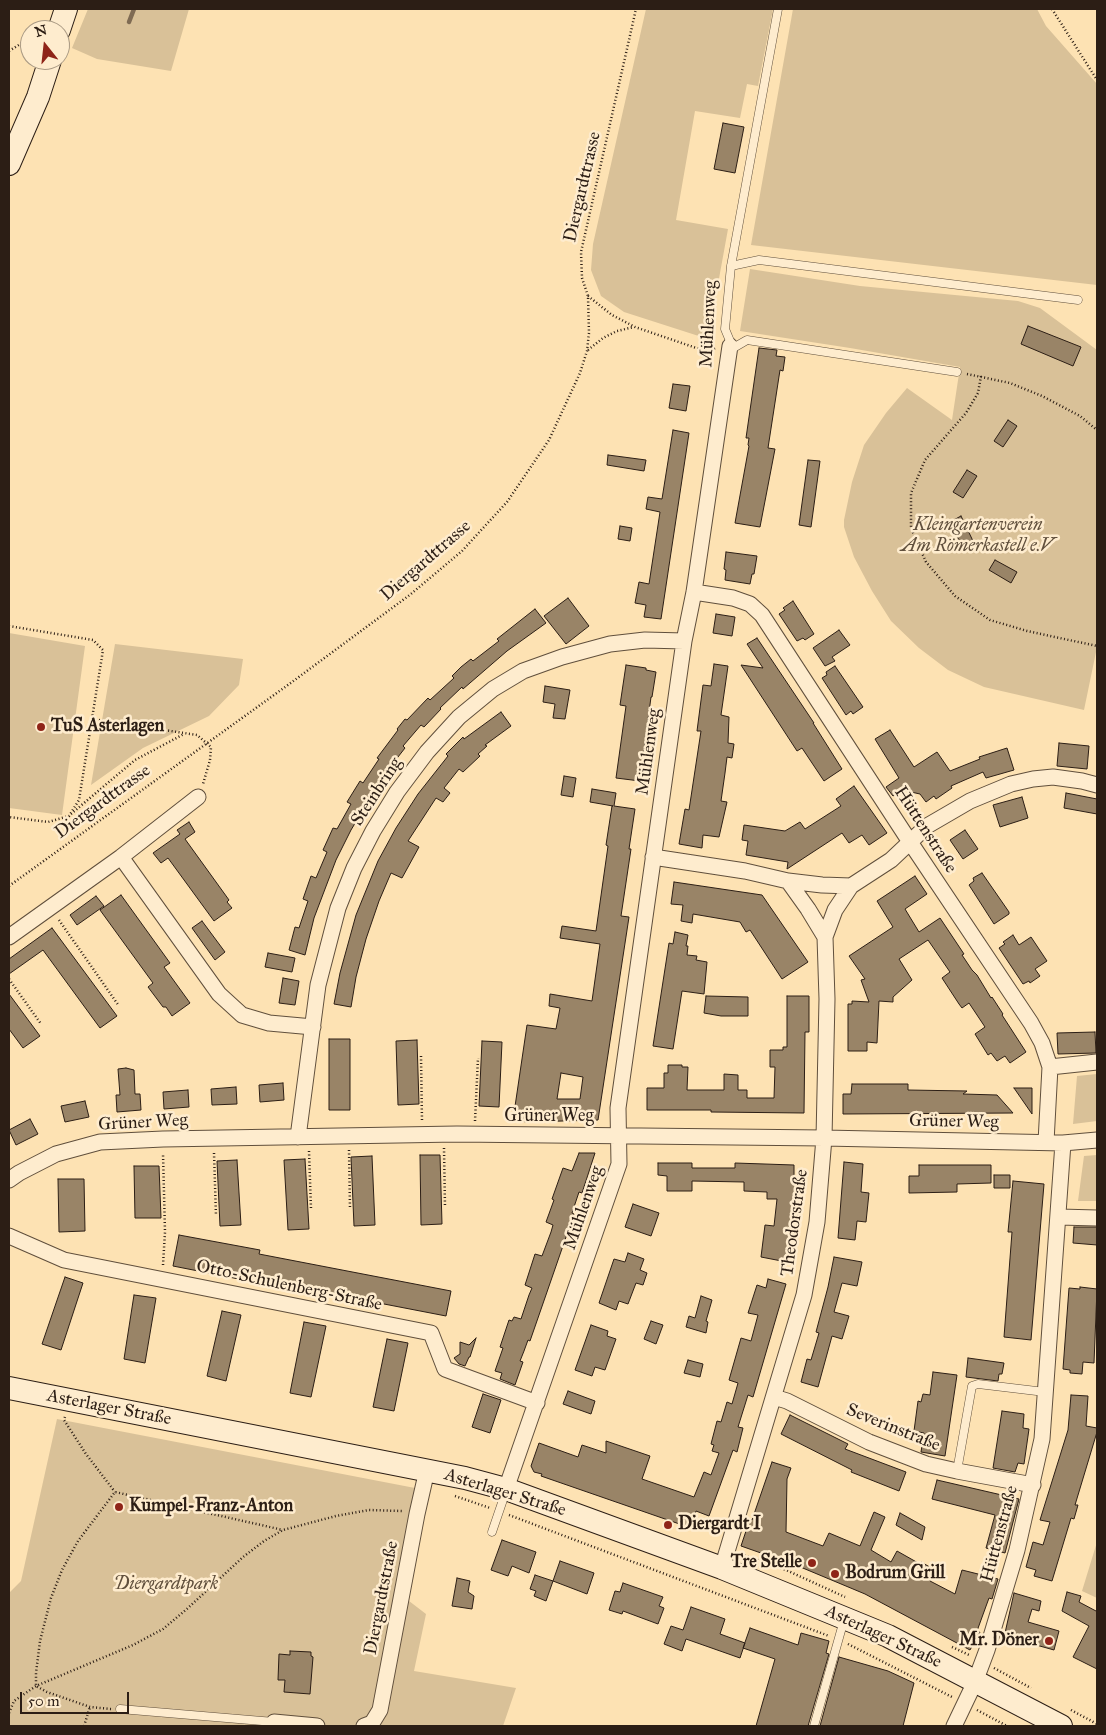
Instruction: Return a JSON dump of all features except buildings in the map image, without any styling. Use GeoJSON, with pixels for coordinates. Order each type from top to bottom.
{"type":"FeatureCollection","features":[{"type":"Feature","properties":{"kind":"main road"},"geometry":{"type":"LineString","coordinates":[[9,164],[38,97],[47,70]]}},
{"type":"Feature","properties":{"kind":"main road","name":"Asterlager Straße"},"geometry":{"type":"LineString","coordinates":[[9,1388],[426,1470],[506,1489],[722,1568],[888,1636],[1062,1726]]}},
{"type":"Feature","properties":{"kind":"street","name":"Mühlenweg"},"geometry":{"type":"LineString","coordinates":[[506,1489],[619,1164],[618,1108],[684,641],[694,592],[730,346]]}},
{"type":"Feature","properties":{"kind":"street","name":"Hüttenstraße"},"geometry":{"type":"LineString","coordinates":[[694,592],[733,598],[750,604],[762,615],[910,842],[1031,1022],[1042,1043],[1050,1067],[1046,1142]]}},
{"type":"Feature","properties":{"kind":"street","name":"Steinbring"},"geometry":{"type":"LineString","coordinates":[[304,1137],[318,984],[338,908],[354,868],[373,830],[397,792],[427,752],[459,717],[493,689],[523,671],[562,657],[610,644],[645,640],[684,641]]}},
{"type":"Feature","properties":{"kind":"street"},"geometry":{"type":"LineString","coordinates":[[824,937],[835,910],[850,886],[891,860],[927,826],[970,801],[1011,784],[1033,779],[1052,778],[1082,781],[1097,785]]}},
{"type":"Feature","properties":{"kind":"street"},"geometry":{"type":"LineString","coordinates":[[9,937],[121,857],[198,798]]}},
{"type":"Feature","properties":{"kind":"street"},"geometry":{"type":"LineString","coordinates":[[121,857],[219,994],[242,1015],[269,1023],[313,1027]]}},
{"type":"Feature","properties":{"kind":"street"},"geometry":{"type":"LineString","coordinates":[[654,857],[745,871],[788,881],[850,886]]}},
{"type":"Feature","properties":{"kind":"street","name":"Theodorstraße"},"geometry":{"type":"LineString","coordinates":[[722,1568],[804,1296],[817,1222],[824,1138],[826,999],[824,937],[808,909],[788,881]]}},
{"type":"Feature","properties":{"kind":"street"},"geometry":{"type":"LineString","coordinates":[[1050,1067],[1097,1062]]}},
{"type":"Feature","properties":{"kind":"street","name":"Grüner Weg"},"geometry":{"type":"LineString","coordinates":[[9,1180],[19,1172],[56,1154],[100,1142],[423,1135],[824,1138],[1063,1143],[1097,1140]]}},
{"type":"Feature","properties":{"kind":"street","name":"Hüttenstraße"},"geometry":{"type":"LineString","coordinates":[[975,1682],[987,1650],[1014,1559],[1033,1485],[1042,1439],[1063,1143]]}},
{"type":"Feature","properties":{"kind":"street"},"geometry":{"type":"LineString","coordinates":[[1059,1217],[1097,1218]]}},
{"type":"Feature","properties":{"kind":"street","name":"Otto-Schulenberg-Straße"},"geometry":{"type":"LineString","coordinates":[[9,1236],[64,1260],[431,1334],[445,1369],[537,1403]]}},
{"type":"Feature","properties":{"kind":"street","name":"Severinstraße"},"geometry":{"type":"LineString","coordinates":[[774,1397],[787,1401],[869,1442],[926,1464],[1033,1485]]}},
{"type":"Feature","properties":{"kind":"street","name":"Diergardtstraße"},"geometry":{"type":"LineString","coordinates":[[364,1726],[372,1723],[380,1710],[426,1470]]}},
{"type":"Feature","properties":{"kind":"street"},"geometry":{"type":"LineString","coordinates":[[954,1726],[975,1682]]}},
{"type":"Feature","properties":{"kind":"street"},"geometry":{"type":"LineString","coordinates":[[274,1722],[317,1726]]}},
{"type":"Feature","properties":{"kind":"lane","name":"Mühlenweg"},"geometry":{"type":"LineString","coordinates":[[730,346],[725,329],[731,266],[778,9]]}},
{"type":"Feature","properties":{"kind":"lane"},"geometry":{"type":"LineString","coordinates":[[731,266],[759,260],[1078,300]]}},
{"type":"Feature","properties":{"kind":"lane"},"geometry":{"type":"LineString","coordinates":[[730,346],[735,347],[747,340],[957,372]]}},
{"type":"Feature","properties":{"kind":"lane"},"geometry":{"type":"LineString","coordinates":[[957,1471],[972,1386],[978,1384],[1046,1392]]}},
{"type":"Feature","properties":{"kind":"lane"},"geometry":{"type":"LineString","coordinates":[[492,1532],[506,1489]]}},
{"type":"Feature","properties":{"kind":"lane"},"geometry":{"type":"LineString","coordinates":[[814,1726],[844,1618]]}},
{"type":"Feature","properties":{"kind":"lane"},"geometry":{"type":"LineString","coordinates":[[120,1709],[274,1722]]}},
{"type":"Feature","properties":{"kind":"path","name":"Diergardttrasse"},"geometry":{"type":"LineString","coordinates":[[9,886],[411,594],[462,551],[507,502],[549,440],[580,373],[587,351],[589,333],[588,296],[582,278],[581,252],[636,9]]}},
{"type":"Feature","properties":{"kind":"path"},"geometry":{"type":"LineString","coordinates":[[1052,9],[1097,80]]}},
{"type":"Feature","properties":{"kind":"path"},"geometry":{"type":"LineString","coordinates":[[9,51],[20,44]]}},
{"type":"Feature","properties":{"kind":"path"},"geometry":{"type":"LineString","coordinates":[[588,296],[612,315],[635,326],[705,351],[723,345],[730,346]]}},
{"type":"Feature","properties":{"kind":"path"},"geometry":{"type":"LineString","coordinates":[[587,351],[617,331],[635,326]]}},
{"type":"Feature","properties":{"kind":"path"},"geometry":{"type":"LineString","coordinates":[[957,372],[1010,384],[1042,396],[1080,416],[1097,430]]}},
{"type":"Feature","properties":{"kind":"path"},"geometry":{"type":"LineString","coordinates":[[981,376],[978,393],[966,413],[925,460],[911,493],[912,528],[926,562],[955,596],[990,620],[1027,631],[1097,646]]}},
{"type":"Feature","properties":{"kind":"path"},"geometry":{"type":"LineString","coordinates":[[9,626],[93,640],[103,650],[79,800],[69,816]]}},
{"type":"Feature","properties":{"kind":"path"},"geometry":{"type":"LineString","coordinates":[[92,719],[197,735],[207,742],[211,747],[210,760],[198,798]]}},
{"type":"Feature","properties":{"kind":"path"},"geometry":{"type":"LineString","coordinates":[[9,817],[48,822],[69,816],[135,760],[185,733]]}},
{"type":"Feature","properties":{"kind":"path"},"geometry":{"type":"LineString","coordinates":[[50,909],[119,1006]]}},
{"type":"Feature","properties":{"kind":"path"},"geometry":{"type":"LineString","coordinates":[[9,980],[41,1024]]}},
{"type":"Feature","properties":{"kind":"path"},"geometry":{"type":"LineString","coordinates":[[421,1056],[423,1135]]}},
{"type":"Feature","properties":{"kind":"path"},"geometry":{"type":"LineString","coordinates":[[474,1135],[478,1058]]}},
{"type":"Feature","properties":{"kind":"path"},"geometry":{"type":"LineString","coordinates":[[444,1135],[445,1207]]}},
{"type":"Feature","properties":{"kind":"path"},"geometry":{"type":"LineString","coordinates":[[349,1136],[350,1208]]}},
{"type":"Feature","properties":{"kind":"path"},"geometry":{"type":"LineString","coordinates":[[304,1137],[311,1209]]}},
{"type":"Feature","properties":{"kind":"path"},"geometry":{"type":"LineString","coordinates":[[213,1139],[216,1216]]}},
{"type":"Feature","properties":{"kind":"path"},"geometry":{"type":"LineString","coordinates":[[162,1279],[165,1232],[163,1140]]}},
{"type":"Feature","properties":{"kind":"path"},"geometry":{"type":"LineString","coordinates":[[65,1416],[64,1420],[86,1454],[115,1492],[283,1530]]}},
{"type":"Feature","properties":{"kind":"path"},"geometry":{"type":"LineString","coordinates":[[36,1686],[40,1641],[51,1598],[62,1570],[78,1541],[115,1492]]}},
{"type":"Feature","properties":{"kind":"path"},"geometry":{"type":"LineString","coordinates":[[9,1712],[14,1702],[36,1686],[133,1645],[163,1629],[243,1557],[264,1541],[283,1530],[336,1516],[369,1510],[397,1510],[417,1514]]}},
{"type":"Feature","properties":{"kind":"path"},"geometry":{"type":"LineString","coordinates":[[499,1511],[714,1592]]}},
{"type":"Feature","properties":{"kind":"path"},"geometry":{"type":"LineString","coordinates":[[36,1686],[47,1692],[90,1707],[120,1709]]}},
{"type":"Feature","properties":{"kind":"path"},"geometry":{"type":"LineString","coordinates":[[965,1703],[1007,1726]]}},
{"type":"Feature","properties":{"kind":"path"},"geometry":{"type":"LineString","coordinates":[[84,1726],[90,1707]]}},
{"type":"Feature","properties":{"kind":"green space"},"geometry":{"type":"Polygon","coordinates":[[[88,9],[189,9],[171,71],[97,59],[72,48],[88,9]]]}},
{"type":"Feature","properties":{"kind":"green space"},"geometry":{"type":"Polygon","coordinates":[[[646,9],[773,9],[758,86],[747,84],[740,118],[695,111],[676,220],[728,229],[708,339],[624,312],[601,296],[591,270],[593,244],[646,9]]]}},
{"type":"Feature","properties":{"kind":"green space"},"geometry":{"type":"Polygon","coordinates":[[[793,9],[1037,9],[1046,26],[1097,84],[1097,285],[751,245],[793,9]]]}},
{"type":"Feature","properties":{"kind":"green space","name":"Kleingartenverein Am Römerkastell e.V"},"geometry":{"type":"Polygon","coordinates":[[[750,269],[860,286],[1018,301],[1040,308],[1097,350],[1097,652],[1084,710],[984,687],[948,670],[919,648],[891,621],[854,557],[844,527],[844,520],[852,482],[864,445],[886,413],[907,388],[952,420],[960,367],[740,331],[750,269]]]}},
{"type":"Feature","properties":{"kind":"green space","name":"TuS Asterlagen"},"geometry":{"type":"Polygon","coordinates":[[[9,633],[85,646],[62,815],[9,808],[9,633]]]}},
{"type":"Feature","properties":{"kind":"green space"},"geometry":{"type":"Polygon","coordinates":[[[115,644],[243,659],[239,685],[209,716],[143,748],[91,785],[115,644]]]}},
{"type":"Feature","properties":{"kind":"green space"},"geometry":{"type":"Polygon","coordinates":[[[1097,1074],[1097,1121],[1073,1124],[1077,1076],[1097,1074]]]}},
{"type":"Feature","properties":{"kind":"green space"},"geometry":{"type":"Polygon","coordinates":[[[1097,1155],[1097,1201],[1078,1201],[1084,1156],[1097,1155]]]}},
{"type":"Feature","properties":{"kind":"green space","name":"Diergardtpark"},"geometry":{"type":"Polygon","coordinates":[[[57,1419],[415,1488],[396,1591],[426,1614],[414,1671],[516,1688],[503,1726],[9,1726],[9,1593],[21,1581],[57,1419]]]}},
{"type":"Feature","properties":{"kind":"green space"},"geometry":{"type":"Polygon","coordinates":[[[1097,1542],[1097,1598],[1082,1591],[1097,1542]]]}},
{"type":"Feature","properties":{"kind":"waterway"},"geometry":{"type":"LineString","coordinates":[[129,22],[134,9]]}},
{"type":"Feature","properties":{"kind":"place","name":"TuS Asterlagen"},"geometry":{"type":"Point","coordinates":[41,727]}},
{"type":"Feature","properties":{"kind":"place","name":"Kumpel-Franz-Anton"},"geometry":{"type":"Point","coordinates":[119,1507]}},
{"type":"Feature","properties":{"kind":"place","name":"Diergardt I"},"geometry":{"type":"Point","coordinates":[668,1525]}},
{"type":"Feature","properties":{"kind":"place","name":"Tre Stelle"},"geometry":{"type":"Point","coordinates":[812,1563]}},
{"type":"Feature","properties":{"kind":"place","name":"Bodrum Grill"},"geometry":{"type":"Point","coordinates":[835,1574]}},
{"type":"Feature","properties":{"kind":"place","name":"Mr. Döner"},"geometry":{"type":"Point","coordinates":[1049,1641]}}]}
